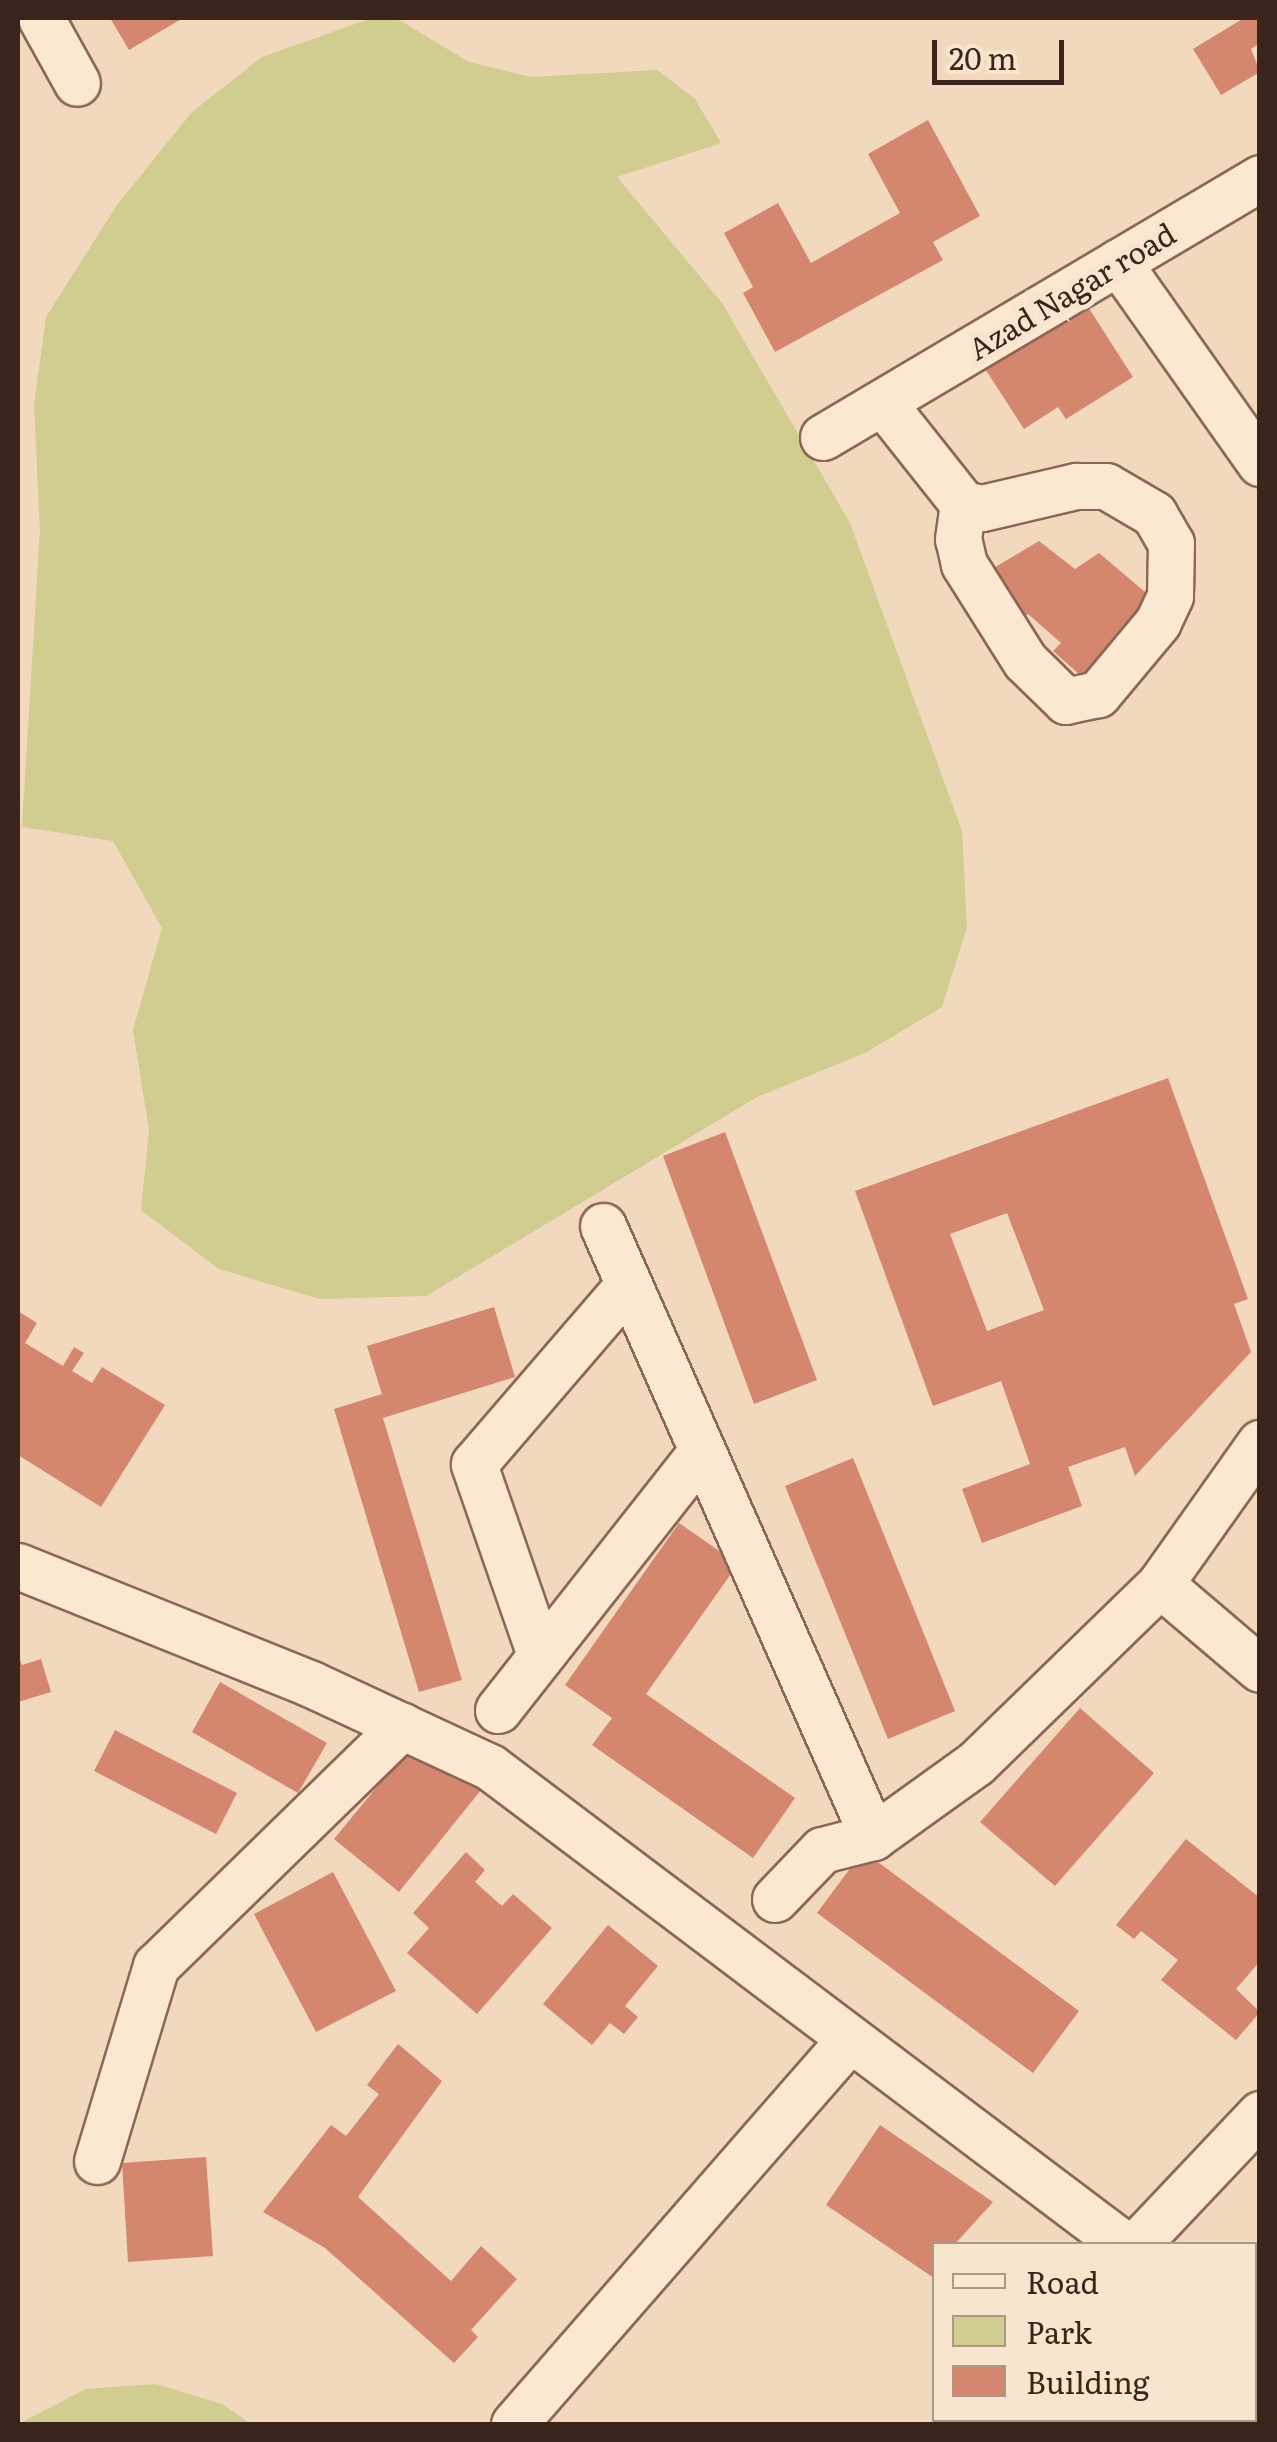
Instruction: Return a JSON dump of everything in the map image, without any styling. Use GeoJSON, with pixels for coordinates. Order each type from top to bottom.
{"type":"FeatureCollection","features":[{"type":"Feature","properties":{"kind":"street"},"geometry":{"type":"LineString","coordinates":[[41,18],[77,83]]}},
{"type":"Feature","properties":{"kind":"street","name":"Azad Nagar road"},"geometry":{"type":"LineString","coordinates":[[823,437],[1260,178]]}},
{"type":"Feature","properties":{"kind":"street"},"geometry":{"type":"LineString","coordinates":[[1118,262],[1260,463]]}},
{"type":"Feature","properties":{"kind":"street"},"geometry":{"type":"LineString","coordinates":[[883,403],[963,504],[982,508],[1076,486],[1106,486],[1154,514],[1171,543],[1170,596],[1158,622],[1098,694],[1066,701],[1026,661],[964,564],[958,539],[963,504]]}},
{"type":"Feature","properties":{"kind":"street"},"geometry":{"type":"LineString","coordinates":[[603,1226],[699,1454],[873,1837]]}},
{"type":"Feature","properties":{"kind":"street"},"geometry":{"type":"LineString","coordinates":[[540,1654],[474,1464],[628,1285]]}},
{"type":"Feature","properties":{"kind":"street"},"geometry":{"type":"LineString","coordinates":[[775,1899],[822,1850],[873,1837],[976,1763],[1160,1584],[1260,1442]]}},
{"type":"Feature","properties":{"kind":"street"},"geometry":{"type":"LineString","coordinates":[[498,1710],[699,1454]]}},
{"type":"Feature","properties":{"kind":"street"},"geometry":{"type":"LineString","coordinates":[[18,1566],[402,1726],[490,1767],[1120,2242]]}},
{"type":"Feature","properties":{"kind":"street"},"geometry":{"type":"LineString","coordinates":[[1160,1584],[1260,1670]]}},
{"type":"Feature","properties":{"kind":"street"},"geometry":{"type":"LineString","coordinates":[[97,2161],[156,1966],[402,1726]]}},
{"type":"Feature","properties":{"kind":"street"},"geometry":{"type":"LineString","coordinates":[[514,2424],[850,2040]]}},
{"type":"Feature","properties":{"kind":"street"},"geometry":{"type":"LineString","coordinates":[[1139,2242],[1260,2114]]}},
{"type":"Feature","properties":{"kind":"green space"},"geometry":{"type":"Polygon","coordinates":[[[372,18],[396,18],[469,62],[531,77],[657,70],[695,99],[721,143],[617,177],[722,303],[850,523],[962,831],[967,927],[942,1007],[865,1053],[757,1097],[426,1296],[319,1299],[219,1269],[141,1210],[149,1130],[133,1030],[162,928],[113,841],[22,827],[40,530],[34,405],[46,317],[117,205],[192,112],[262,57],[372,18]]]}},
{"type":"Feature","properties":{"kind":"green space"},"geometry":{"type":"Polygon","coordinates":[[[156,2384],[222,2404],[251,2424],[18,2424],[86,2389],[156,2384]]]}},
{"type":"Feature","properties":{"kind":"building"},"geometry":{"type":"Polygon","coordinates":[[[110,18],[183,18],[129,50],[110,18]]]}},
{"type":"Feature","properties":{"kind":"building"},"geometry":{"type":"Polygon","coordinates":[[[1244,18],[1260,18],[1260,43],[1251,49],[1260,72],[1221,95],[1193,49],[1244,18]]]}},
{"type":"Feature","properties":{"kind":"building"},"geometry":{"type":"Polygon","coordinates":[[[928,120],[980,216],[933,242],[943,260],[775,352],[743,293],[753,287],[724,233],[778,203],[811,263],[900,213],[868,154],[928,120]]]}},
{"type":"Feature","properties":{"kind":"building"},"geometry":{"type":"Polygon","coordinates":[[[1081,296],[1133,377],[1066,419],[1058,407],[1024,429],[980,361],[999,349],[1004,356],[1060,320],[1081,296]]]}},
{"type":"Feature","properties":{"kind":"building"},"geometry":{"type":"Polygon","coordinates":[[[1039,541],[1075,569],[1099,553],[1151,597],[1090,684],[1053,651],[1061,643],[1028,614],[1020,622],[980,576],[1039,541]]]}},
{"type":"Feature","properties":{"kind":"building"},"geometry":{"type":"Polygon","coordinates":[[[1168,1078],[1248,1299],[1234,1304],[1251,1352],[1135,1476],[1125,1447],[1068,1467],[1082,1506],[982,1543],[962,1489],[1030,1464],[1001,1381],[933,1406],[855,1191],[1168,1078]],[[1007,1213],[950,1234],[987,1331],[1044,1310],[1007,1213]]]}},
{"type":"Feature","properties":{"kind":"building"},"geometry":{"type":"Polygon","coordinates":[[[725,1132],[817,1380],[754,1404],[663,1156],[725,1132]]]}},
{"type":"Feature","properties":{"kind":"building"},"geometry":{"type":"Polygon","coordinates":[[[494,1307],[515,1377],[383,1418],[462,1680],[419,1692],[334,1409],[382,1394],[367,1346],[494,1307]]]}},
{"type":"Feature","properties":{"kind":"building"},"geometry":{"type":"Polygon","coordinates":[[[18,1311],[37,1323],[25,1343],[63,1366],[74,1347],[84,1353],[72,1371],[92,1383],[102,1367],[165,1405],[101,1507],[18,1455],[18,1311]]]}},
{"type":"Feature","properties":{"kind":"building"},"geometry":{"type":"Polygon","coordinates":[[[853,1458],[955,1711],[888,1739],[785,1486],[853,1458]]]}},
{"type":"Feature","properties":{"kind":"building"},"geometry":{"type":"Polygon","coordinates":[[[679,1523],[738,1564],[646,1694],[795,1798],[753,1858],[592,1745],[612,1718],[565,1685],[679,1523]]]}},
{"type":"Feature","properties":{"kind":"building"},"geometry":{"type":"Polygon","coordinates":[[[18,1654],[22,1665],[41,1659],[51,1692],[18,1702],[18,1654]]]}},
{"type":"Feature","properties":{"kind":"building"},"geometry":{"type":"Polygon","coordinates":[[[220,1682],[327,1743],[298,1793],[192,1732],[220,1682]]]}},
{"type":"Feature","properties":{"kind":"building"},"geometry":{"type":"Polygon","coordinates":[[[1080,1708],[1154,1773],[1055,1886],[980,1822],[1080,1708]]]}},
{"type":"Feature","properties":{"kind":"building"},"geometry":{"type":"Polygon","coordinates":[[[115,1730],[237,1793],[216,1834],[94,1771],[115,1730]]]}},
{"type":"Feature","properties":{"kind":"building"},"geometry":{"type":"Polygon","coordinates":[[[417,1738],[481,1790],[399,1892],[334,1839],[417,1738]]]}},
{"type":"Feature","properties":{"kind":"building"},"geometry":{"type":"Polygon","coordinates":[[[1186,1839],[1260,1898],[1260,1961],[1236,1989],[1260,2012],[1236,2040],[1161,1980],[1178,1960],[1141,1931],[1134,1939],[1116,1925],[1186,1839]]]}},
{"type":"Feature","properties":{"kind":"building"},"geometry":{"type":"Polygon","coordinates":[[[863,1851],[1079,2011],[1033,2073],[817,1913],[863,1851]]]}},
{"type":"Feature","properties":{"kind":"building"},"geometry":{"type":"Polygon","coordinates":[[[466,1852],[485,1870],[475,1882],[502,1906],[513,1894],[552,1928],[477,2014],[407,1953],[429,1928],[413,1913],[466,1852]]]}},
{"type":"Feature","properties":{"kind":"building"},"geometry":{"type":"Polygon","coordinates":[[[333,1872],[396,1991],[316,2032],[254,1914],[333,1872]]]}},
{"type":"Feature","properties":{"kind":"building"},"geometry":{"type":"Polygon","coordinates":[[[608,1925],[658,1966],[625,2006],[638,2017],[624,2034],[610,2023],[592,2045],[543,2004],[608,1925]]]}},
{"type":"Feature","properties":{"kind":"building"},"geometry":{"type":"Polygon","coordinates":[[[398,2044],[442,2081],[358,2197],[451,2281],[481,2246],[517,2279],[471,2330],[478,2337],[454,2363],[325,2248],[263,2212],[331,2125],[346,2136],[379,2094],[367,2085],[398,2044]]]}},
{"type":"Feature","properties":{"kind":"building"},"geometry":{"type":"Polygon","coordinates":[[[880,2125],[993,2202],[957,2242],[932,2242],[932,2277],[826,2205],[880,2125]]]}},
{"type":"Feature","properties":{"kind":"building"},"geometry":{"type":"Polygon","coordinates":[[[206,2157],[213,2256],[128,2262],[122,2163],[206,2157]]]}},
{"type":"Feature","properties":{"kind":"building"},"geometry":{"type":"Polygon","coordinates":[[[1260,2386],[1260,2424],[1242,2422],[1257,2422],[1260,2386]]]}}]}
